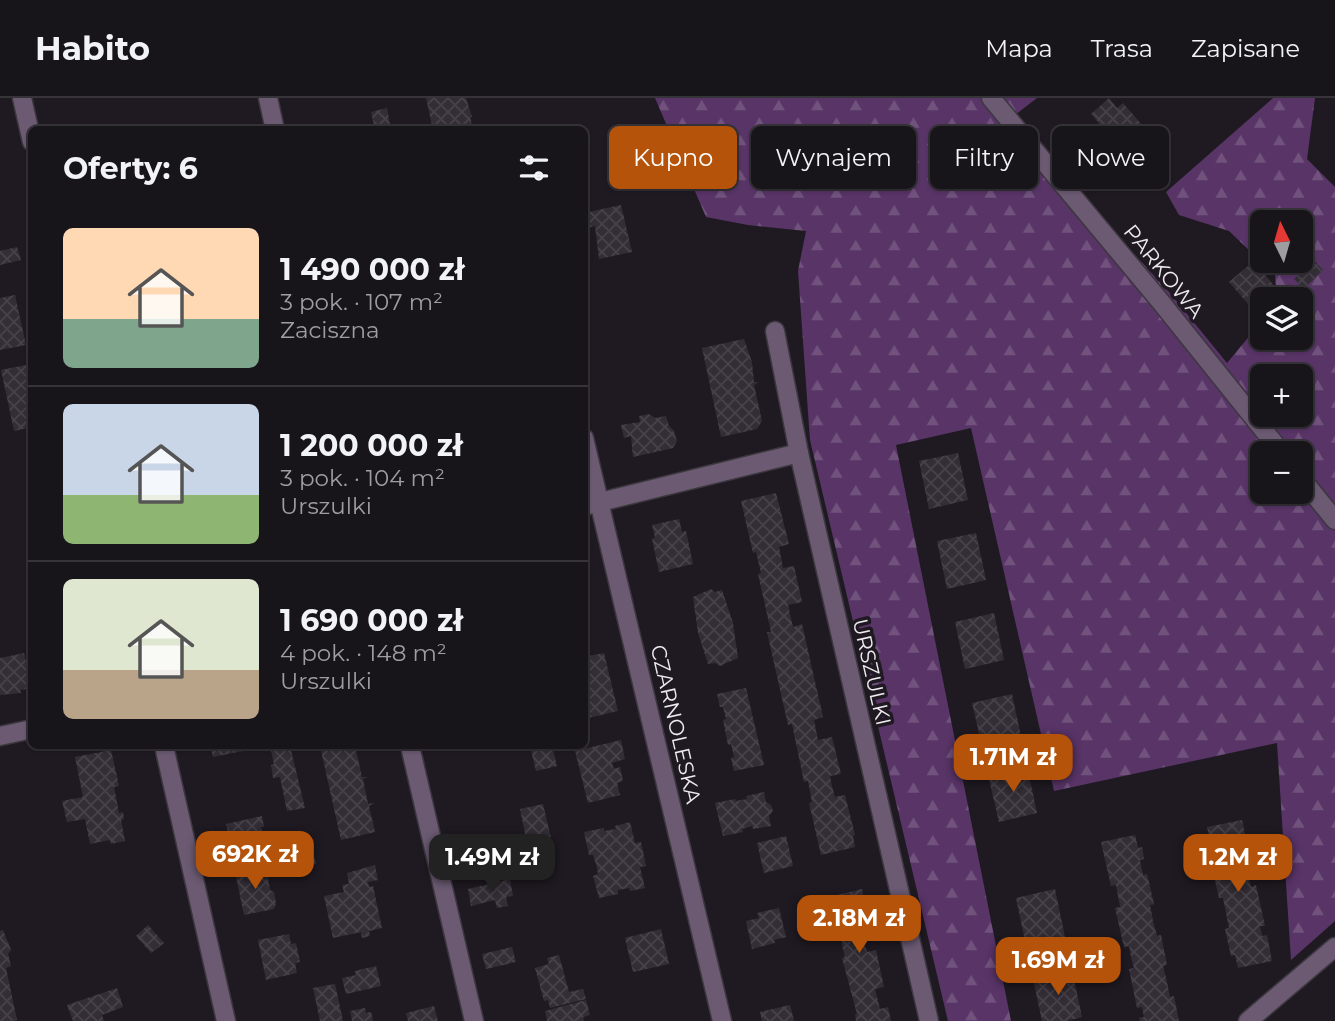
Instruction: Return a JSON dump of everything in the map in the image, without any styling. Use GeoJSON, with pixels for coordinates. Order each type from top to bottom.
{"type":"FeatureCollection","features":[{"type":"Feature","properties":{"kind":"street"},"geometry":{"type":"LineString","coordinates":[[22,98],[28,126]]}},
{"type":"Feature","properties":{"kind":"street"},"geometry":{"type":"LineString","coordinates":[[268,98],[274,126]]}},
{"type":"Feature","properties":{"kind":"street","name":"PARKOWA"},"geometry":{"type":"LineString","coordinates":[[991,98],[1272,441]]}},
{"type":"Feature","properties":{"kind":"street","name":"URSZULKI"},"geometry":{"type":"LineString","coordinates":[[775,331],[799,453],[929,1021]]}},
{"type":"Feature","properties":{"kind":"street"},"geometry":{"type":"LineString","coordinates":[[592,504],[799,453]]}},
{"type":"Feature","properties":{"kind":"street","name":"CZARNOLESKA"},"geometry":{"type":"LineString","coordinates":[[588,471],[592,504],[722,1021]]}},
{"type":"Feature","properties":{"kind":"street"},"geometry":{"type":"LineString","coordinates":[[1313,493],[1335,520]]}},
{"type":"Feature","properties":{"kind":"street"},"geometry":{"type":"LineString","coordinates":[[0,737],[28,731]]}},
{"type":"Feature","properties":{"kind":"street"},"geometry":{"type":"LineString","coordinates":[[165,749],[226,1021]]}},
{"type":"Feature","properties":{"kind":"street"},"geometry":{"type":"LineString","coordinates":[[411,749],[474,1021]]}},
{"type":"Feature","properties":{"kind":"street"},"geometry":{"type":"LineString","coordinates":[[1248,1021],[1335,947]]}},
{"type":"Feature","properties":{"kind":"green space"},"geometry":{"type":"Polygon","coordinates":[[[655,98],[1037,98],[1010,119],[1016,126],[930,126],[930,189],[1038,189],[1038,149],[1052,165],[1052,189],[1074,189],[1169,292],[1227,363],[1250,335],[1250,350],[1313,350],[1313,287],[1276,287],[1273,273],[1313,273],[1313,210],[1250,210],[1250,251],[1229,231],[1179,215],[1166,192],[1273,98],[1315,98],[1307,159],[1335,187],[1335,921],[1291,960],[1277,743],[1054,791],[971,428],[896,445],[1011,1021],[948,1021],[810,440],[798,271],[806,231],[706,217],[694,189],[737,189],[737,126],[667,126],[655,98]]]}},
{"type":"Feature","properties":{"kind":"building"},"geometry":{"type":"Polygon","coordinates":[[[426,98],[466,98],[474,126],[432,126],[426,98]]]}},
{"type":"Feature","properties":{"kind":"building"},"geometry":{"type":"Polygon","coordinates":[[[1109,98],[1117,108],[1123,103],[1143,126],[1095,126],[1099,123],[1091,114],[1109,98]]]}},
{"type":"Feature","properties":{"kind":"building"},"geometry":{"type":"Polygon","coordinates":[[[387,108],[390,126],[374,126],[371,112],[387,108]]]}},
{"type":"Feature","properties":{"kind":"building"},"geometry":{"type":"Polygon","coordinates":[[[621,205],[632,252],[599,259],[595,226],[588,228],[588,212],[621,205]]]}},
{"type":"Feature","properties":{"kind":"building"},"geometry":{"type":"Polygon","coordinates":[[[17,247],[21,260],[0,265],[0,251],[17,247]]]}},
{"type":"Feature","properties":{"kind":"building"},"geometry":{"type":"Polygon","coordinates":[[[1313,261],[1323,270],[1306,287],[1302,287],[1294,279],[1300,273],[1313,273],[1313,261]]]}},
{"type":"Feature","properties":{"kind":"building"},"geometry":{"type":"Polygon","coordinates":[[[1250,264],[1250,273],[1264,273],[1275,287],[1250,287],[1248,304],[1229,282],[1250,264]]]}},
{"type":"Feature","properties":{"kind":"building"},"geometry":{"type":"Polygon","coordinates":[[[15,295],[26,345],[0,350],[0,298],[15,295]]]}},
{"type":"Feature","properties":{"kind":"building"},"geometry":{"type":"Polygon","coordinates":[[[744,339],[752,362],[754,382],[759,382],[754,385],[762,421],[757,429],[721,437],[702,348],[744,339]]]}},
{"type":"Feature","properties":{"kind":"building"},"geometry":{"type":"Polygon","coordinates":[[[28,365],[28,428],[14,431],[1,370],[28,365]]]}},
{"type":"Feature","properties":{"kind":"building"},"geometry":{"type":"Polygon","coordinates":[[[649,414],[655,418],[666,416],[677,441],[673,448],[633,457],[631,436],[624,438],[621,425],[640,422],[639,416],[649,414]]]}},
{"type":"Feature","properties":{"kind":"building"},"geometry":{"type":"Polygon","coordinates":[[[958,453],[968,500],[929,509],[919,461],[958,453]]]}},
{"type":"Feature","properties":{"kind":"building"},"geometry":{"type":"Polygon","coordinates":[[[776,493],[789,544],[779,547],[783,568],[794,566],[802,602],[788,605],[793,627],[802,624],[823,717],[814,720],[818,740],[832,737],[841,774],[830,776],[832,786],[835,797],[845,795],[855,835],[855,847],[821,855],[809,803],[812,802],[808,781],[804,782],[792,724],[788,725],[767,632],[771,632],[758,574],[761,573],[756,552],[753,553],[741,501],[776,493]]]}},
{"type":"Feature","properties":{"kind":"building"},"geometry":{"type":"Polygon","coordinates":[[[679,519],[682,532],[686,531],[693,564],[659,572],[652,525],[679,519]]]}},
{"type":"Feature","properties":{"kind":"building"},"geometry":{"type":"Polygon","coordinates":[[[976,533],[986,580],[947,589],[937,541],[976,533]]]}},
{"type":"Feature","properties":{"kind":"building"},"geometry":{"type":"Polygon","coordinates":[[[711,589],[715,592],[722,590],[733,623],[738,658],[720,666],[715,663],[708,664],[698,633],[693,597],[711,589]]]}},
{"type":"Feature","properties":{"kind":"building"},"geometry":{"type":"Polygon","coordinates":[[[994,613],[1004,660],[965,669],[955,622],[994,613]]]}},
{"type":"Feature","properties":{"kind":"building"},"geometry":{"type":"Polygon","coordinates":[[[24,653],[28,689],[20,690],[21,693],[0,695],[0,658],[24,653]]]}},
{"type":"Feature","properties":{"kind":"building"},"geometry":{"type":"Polygon","coordinates":[[[604,653],[618,711],[588,718],[588,656],[604,653]]]}},
{"type":"Feature","properties":{"kind":"building"},"geometry":{"type":"Polygon","coordinates":[[[746,688],[764,765],[734,771],[731,758],[734,757],[731,744],[728,745],[723,720],[726,719],[717,694],[746,688]]]}},
{"type":"Feature","properties":{"kind":"building"},"geometry":{"type":"Polygon","coordinates":[[[1012,694],[1022,741],[983,750],[972,703],[1012,694]]]}},
{"type":"Feature","properties":{"kind":"building"},"geometry":{"type":"Polygon","coordinates":[[[621,740],[625,759],[612,763],[614,769],[620,767],[623,781],[617,783],[620,795],[588,803],[575,751],[621,740]]]}},
{"type":"Feature","properties":{"kind":"building"},"geometry":{"type":"Polygon","coordinates":[[[211,749],[248,750],[213,757],[211,749]]]}},
{"type":"Feature","properties":{"kind":"building"},"geometry":{"type":"Polygon","coordinates":[[[271,749],[291,749],[305,808],[287,811],[280,777],[273,778],[271,765],[274,764],[271,749]]]}},
{"type":"Feature","properties":{"kind":"building"},"geometry":{"type":"Polygon","coordinates":[[[321,749],[356,749],[362,777],[368,777],[363,779],[368,804],[374,803],[369,806],[375,832],[341,840],[321,749]]]}},
{"type":"Feature","properties":{"kind":"building"},"geometry":{"type":"Polygon","coordinates":[[[531,749],[553,749],[557,766],[536,771],[531,749]]]}},
{"type":"Feature","properties":{"kind":"building"},"geometry":{"type":"Polygon","coordinates":[[[111,750],[119,786],[114,787],[119,813],[123,812],[124,819],[121,820],[125,841],[111,844],[110,840],[90,844],[85,819],[67,822],[62,801],[83,797],[75,757],[111,750]]]}},
{"type":"Feature","properties":{"kind":"building"},"geometry":{"type":"Polygon","coordinates":[[[1027,766],[1037,813],[999,822],[988,775],[1027,766]]]}},
{"type":"Feature","properties":{"kind":"building"},"geometry":{"type":"Polygon","coordinates":[[[764,792],[766,802],[771,805],[773,811],[769,816],[771,826],[753,829],[752,826],[742,829],[743,832],[723,836],[715,803],[747,799],[746,796],[764,792]]]}},
{"type":"Feature","properties":{"kind":"building"},"geometry":{"type":"Polygon","coordinates":[[[543,804],[551,838],[527,843],[520,809],[543,804]]]}},
{"type":"Feature","properties":{"kind":"building"},"geometry":{"type":"Polygon","coordinates":[[[262,816],[264,842],[227,849],[224,837],[229,836],[226,824],[262,816]]]}},
{"type":"Feature","properties":{"kind":"building"},"geometry":{"type":"Polygon","coordinates":[[[1242,820],[1251,864],[1247,865],[1249,875],[1254,876],[1249,877],[1251,887],[1256,885],[1265,926],[1260,926],[1262,936],[1267,935],[1272,961],[1238,968],[1235,955],[1231,956],[1225,929],[1229,928],[1223,898],[1219,898],[1212,868],[1216,867],[1213,853],[1209,854],[1206,841],[1210,840],[1207,827],[1242,820]]]}},
{"type":"Feature","properties":{"kind":"building"},"geometry":{"type":"Polygon","coordinates":[[[630,822],[635,843],[641,842],[646,866],[640,867],[645,888],[618,890],[618,894],[599,898],[593,876],[598,874],[596,864],[593,855],[589,855],[584,832],[604,828],[604,831],[616,829],[615,826],[630,822]]]}},
{"type":"Feature","properties":{"kind":"building"},"geometry":{"type":"Polygon","coordinates":[[[1135,835],[1138,848],[1142,847],[1144,859],[1140,860],[1143,875],[1147,874],[1154,904],[1150,905],[1153,921],[1157,936],[1161,935],[1167,965],[1163,966],[1170,997],[1174,996],[1179,1021],[1140,1021],[1139,1018],[1144,1017],[1142,1007],[1137,1008],[1129,969],[1134,968],[1129,946],[1124,947],[1115,908],[1120,907],[1116,885],[1111,886],[1101,842],[1135,835]]]}},
{"type":"Feature","properties":{"kind":"building"},"geometry":{"type":"Polygon","coordinates":[[[786,836],[793,866],[764,873],[757,843],[786,836]]]}},
{"type":"Feature","properties":{"kind":"building"},"geometry":{"type":"Polygon","coordinates":[[[311,842],[316,864],[288,870],[283,849],[311,842]]]}},
{"type":"Feature","properties":{"kind":"building"},"geometry":{"type":"Polygon","coordinates":[[[375,865],[378,880],[368,882],[369,887],[373,886],[382,928],[369,931],[370,936],[362,938],[361,932],[333,938],[324,896],[344,892],[342,885],[349,884],[347,873],[375,865]]]}},
{"type":"Feature","properties":{"kind":"building"},"geometry":{"type":"Polygon","coordinates":[[[266,866],[270,890],[274,892],[274,909],[244,915],[235,872],[266,866]]]}},
{"type":"Feature","properties":{"kind":"building"},"geometry":{"type":"Polygon","coordinates":[[[510,879],[513,896],[506,897],[508,906],[497,908],[495,900],[471,906],[468,889],[510,879]]]}},
{"type":"Feature","properties":{"kind":"building"},"geometry":{"type":"Polygon","coordinates":[[[862,889],[871,930],[862,932],[867,952],[876,950],[884,987],[875,989],[880,1009],[888,1007],[891,1021],[856,1021],[857,1014],[842,958],[845,957],[832,915],[829,897],[862,889]]]}},
{"type":"Feature","properties":{"kind":"building"},"geometry":{"type":"Polygon","coordinates":[[[1055,889],[1065,937],[1026,946],[1016,898],[1055,889]]]}},
{"type":"Feature","properties":{"kind":"building"},"geometry":{"type":"Polygon","coordinates":[[[779,908],[786,937],[752,949],[746,921],[759,918],[757,913],[779,908]]]}},
{"type":"Feature","properties":{"kind":"building"},"geometry":{"type":"Polygon","coordinates":[[[148,925],[164,943],[151,953],[136,936],[148,925]]]}},
{"type":"Feature","properties":{"kind":"building"},"geometry":{"type":"Polygon","coordinates":[[[661,929],[669,964],[633,972],[625,938],[661,929]]]}},
{"type":"Feature","properties":{"kind":"building"},"geometry":{"type":"Polygon","coordinates":[[[3,930],[11,950],[8,954],[11,966],[6,968],[17,1020],[11,1021],[0,1021],[0,931],[3,930]]]}},
{"type":"Feature","properties":{"kind":"building"},"geometry":{"type":"Polygon","coordinates":[[[289,934],[291,944],[296,943],[300,962],[295,963],[297,973],[266,980],[258,940],[289,934]]]}},
{"type":"Feature","properties":{"kind":"building"},"geometry":{"type":"Polygon","coordinates":[[[512,947],[516,962],[486,969],[482,954],[512,947]]]}},
{"type":"Feature","properties":{"kind":"building"},"geometry":{"type":"Polygon","coordinates":[[[559,955],[569,992],[583,989],[586,999],[550,1008],[548,1000],[544,1001],[535,968],[549,964],[547,958],[559,955]]]}},
{"type":"Feature","properties":{"kind":"building"},"geometry":{"type":"Polygon","coordinates":[[[376,966],[381,986],[346,994],[342,978],[356,975],[355,971],[376,966]]]}},
{"type":"Feature","properties":{"kind":"building"},"geometry":{"type":"Polygon","coordinates":[[[1072,970],[1082,1017],[1067,1021],[1042,1021],[1033,979],[1072,970]]]}},
{"type":"Feature","properties":{"kind":"building"},"geometry":{"type":"Polygon","coordinates":[[[335,984],[343,1021],[320,1021],[313,988],[335,984]]]}},
{"type":"Feature","properties":{"kind":"building"},"geometry":{"type":"Polygon","coordinates":[[[117,988],[123,1007],[102,1015],[104,1021],[73,1021],[67,1005],[117,988]]]}},
{"type":"Feature","properties":{"kind":"building"},"geometry":{"type":"Polygon","coordinates":[[[586,1000],[590,1015],[583,1017],[584,1021],[547,1021],[545,1011],[586,1000]]]}},
{"type":"Feature","properties":{"kind":"building"},"geometry":{"type":"Polygon","coordinates":[[[790,1005],[794,1021],[762,1021],[760,1012],[790,1005]]]}},
{"type":"Feature","properties":{"kind":"building"},"geometry":{"type":"Polygon","coordinates":[[[434,1006],[438,1021],[408,1021],[406,1013],[434,1006]]]}},
{"type":"Feature","properties":{"kind":"building"},"geometry":{"type":"Polygon","coordinates":[[[365,1008],[366,1013],[371,1012],[373,1021],[352,1021],[350,1011],[365,1008]]]}}]}
